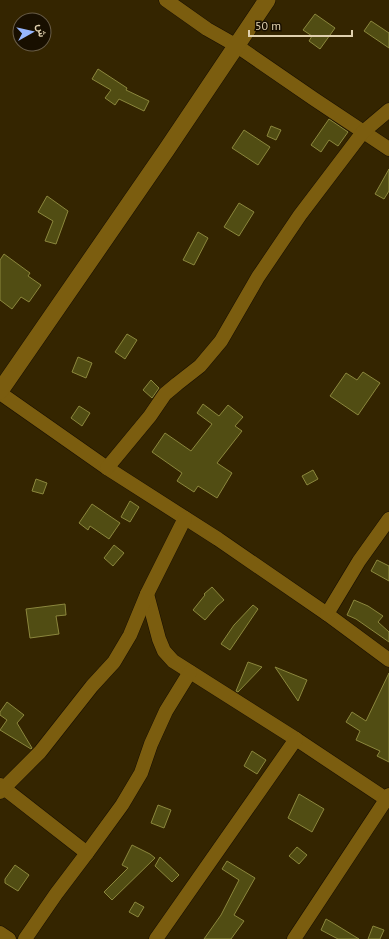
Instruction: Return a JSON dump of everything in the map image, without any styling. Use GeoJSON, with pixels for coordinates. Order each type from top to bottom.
{"type":"FeatureCollection","features":[{"type":"Feature","properties":{"kind":"street"},"geometry":{"type":"LineString","coordinates":[[166,0],[207,29],[236,46],[389,149]]}},
{"type":"Feature","properties":{"kind":"street"},"geometry":{"type":"LineString","coordinates":[[267,0],[167,149],[0,392],[107,468],[185,518],[327,614],[389,660]]}},
{"type":"Feature","properties":{"kind":"street"},"geometry":{"type":"LineString","coordinates":[[107,468],[150,416],[165,394],[200,366],[221,341],[258,277],[300,215],[363,132],[389,110]]}},
{"type":"Feature","properties":{"kind":"street"},"geometry":{"type":"LineString","coordinates":[[87,853],[1,788],[40,752],[92,686],[114,662],[130,635],[147,594],[185,518]]}},
{"type":"Feature","properties":{"kind":"street"},"geometry":{"type":"LineString","coordinates":[[327,614],[359,561],[389,519]]}},
{"type":"Feature","properties":{"kind":"street"},"geometry":{"type":"LineString","coordinates":[[147,594],[159,639],[164,651],[173,661],[388,799],[294,939]]}},
{"type":"Feature","properties":{"kind":"street"},"geometry":{"type":"LineString","coordinates":[[25,939],[56,894],[122,805],[141,773],[151,744],[166,711],[190,672]]}},
{"type":"Feature","properties":{"kind":"street"},"geometry":{"type":"LineString","coordinates":[[156,939],[296,739]]}},
{"type":"Feature","properties":{"kind":"street"},"geometry":{"type":"LineString","coordinates":[[0,932],[9,939]]}},
{"type":"Feature","properties":{"kind":"building"},"geometry":{"type":"Polygon","coordinates":[[[315,14],[335,28],[320,49],[309,41],[312,36],[303,30],[315,14]]]}},
{"type":"Feature","properties":{"kind":"building"},"geometry":{"type":"Polygon","coordinates":[[[371,21],[389,33],[389,48],[364,31],[371,21]]]}},
{"type":"Feature","properties":{"kind":"building"},"geometry":{"type":"Polygon","coordinates":[[[98,69],[127,88],[126,90],[149,101],[144,111],[119,99],[115,105],[105,98],[111,90],[92,79],[98,69]]]}},
{"type":"Feature","properties":{"kind":"building"},"geometry":{"type":"Polygon","coordinates":[[[329,119],[348,132],[338,146],[329,140],[321,152],[311,145],[329,119]]]}},
{"type":"Feature","properties":{"kind":"building"},"geometry":{"type":"Polygon","coordinates":[[[271,126],[281,130],[276,140],[267,136],[271,126]]]}},
{"type":"Feature","properties":{"kind":"building"},"geometry":{"type":"Polygon","coordinates":[[[244,130],[270,147],[258,165],[232,148],[244,130]]]}},
{"type":"Feature","properties":{"kind":"building"},"geometry":{"type":"Polygon","coordinates":[[[389,169],[389,191],[384,199],[375,194],[389,169]]]}},
{"type":"Feature","properties":{"kind":"building"},"geometry":{"type":"Polygon","coordinates":[[[47,196],[68,211],[56,244],[45,241],[53,221],[38,212],[47,196]]]}},
{"type":"Feature","properties":{"kind":"building"},"geometry":{"type":"Polygon","coordinates":[[[239,203],[254,212],[239,236],[224,227],[239,203]]]}},
{"type":"Feature","properties":{"kind":"building"},"geometry":{"type":"Polygon","coordinates":[[[198,232],[208,238],[194,265],[183,260],[198,232]]]}},
{"type":"Feature","properties":{"kind":"building"},"geometry":{"type":"Polygon","coordinates":[[[4,254],[30,273],[28,276],[41,285],[29,302],[21,297],[12,309],[0,300],[0,260],[4,254]]]}},
{"type":"Feature","properties":{"kind":"building"},"geometry":{"type":"Polygon","coordinates":[[[127,334],[137,340],[125,359],[115,352],[127,334]]]}},
{"type":"Feature","properties":{"kind":"building"},"geometry":{"type":"Polygon","coordinates":[[[78,357],[92,363],[86,378],[72,372],[78,357]]]}},
{"type":"Feature","properties":{"kind":"building"},"geometry":{"type":"Polygon","coordinates":[[[363,372],[380,383],[358,415],[330,396],[346,373],[357,380],[363,372]]]}},
{"type":"Feature","properties":{"kind":"building"},"geometry":{"type":"Polygon","coordinates":[[[151,380],[159,388],[152,398],[143,390],[151,380]]]}},
{"type":"Feature","properties":{"kind":"building"},"geometry":{"type":"Polygon","coordinates":[[[203,404],[219,416],[228,405],[243,417],[235,426],[242,431],[217,463],[232,473],[217,498],[198,486],[194,492],[177,481],[182,473],[152,452],[165,433],[191,451],[212,424],[197,413],[203,404]]]}},
{"type":"Feature","properties":{"kind":"building"},"geometry":{"type":"Polygon","coordinates":[[[79,406],[90,413],[82,426],[71,418],[79,406]]]}},
{"type":"Feature","properties":{"kind":"building"},"geometry":{"type":"Polygon","coordinates":[[[313,470],[318,479],[307,485],[302,476],[313,470]]]}},
{"type":"Feature","properties":{"kind":"building"},"geometry":{"type":"Polygon","coordinates":[[[36,479],[47,483],[43,494],[32,491],[36,479]]]}},
{"type":"Feature","properties":{"kind":"building"},"geometry":{"type":"Polygon","coordinates":[[[130,501],[139,507],[130,522],[121,517],[130,501]]]}},
{"type":"Feature","properties":{"kind":"building"},"geometry":{"type":"Polygon","coordinates":[[[92,504],[120,523],[109,539],[90,526],[88,530],[79,523],[92,504]]]}},
{"type":"Feature","properties":{"kind":"building"},"geometry":{"type":"Polygon","coordinates":[[[114,545],[124,553],[113,566],[104,558],[114,545]]]}},
{"type":"Feature","properties":{"kind":"building"},"geometry":{"type":"Polygon","coordinates":[[[377,560],[389,566],[389,581],[371,571],[377,560]]]}},
{"type":"Feature","properties":{"kind":"building"},"geometry":{"type":"Polygon","coordinates":[[[212,587],[224,600],[205,620],[193,610],[205,595],[204,594],[212,587]]]}},
{"type":"Feature","properties":{"kind":"building"},"geometry":{"type":"Polygon","coordinates":[[[354,600],[368,606],[383,616],[378,622],[389,632],[389,642],[356,619],[347,615],[354,600]]]}},
{"type":"Feature","properties":{"kind":"building"},"geometry":{"type":"Polygon","coordinates":[[[65,604],[66,615],[56,616],[59,634],[30,638],[26,609],[65,604]]]}},
{"type":"Feature","properties":{"kind":"building"},"geometry":{"type":"Polygon","coordinates":[[[253,605],[258,609],[230,650],[221,644],[234,625],[253,605]]]}},
{"type":"Feature","properties":{"kind":"building"},"geometry":{"type":"Polygon","coordinates":[[[248,662],[262,667],[238,692],[236,691],[248,662]]]}},
{"type":"Feature","properties":{"kind":"building"},"geometry":{"type":"Polygon","coordinates":[[[275,667],[307,680],[298,701],[275,667]]]}},
{"type":"Feature","properties":{"kind":"building"},"geometry":{"type":"Polygon","coordinates":[[[389,673],[389,762],[377,756],[380,751],[356,740],[360,731],[346,722],[352,712],[366,721],[389,673]]]}},
{"type":"Feature","properties":{"kind":"building"},"geometry":{"type":"Polygon","coordinates":[[[7,702],[24,715],[17,723],[32,748],[31,749],[0,730],[7,720],[0,715],[0,712],[7,702]]]}},
{"type":"Feature","properties":{"kind":"building"},"geometry":{"type":"Polygon","coordinates":[[[252,751],[266,760],[257,774],[244,766],[252,751]]]}},
{"type":"Feature","properties":{"kind":"building"},"geometry":{"type":"Polygon","coordinates":[[[299,794],[324,809],[312,832],[288,818],[299,794]]]}},
{"type":"Feature","properties":{"kind":"building"},"geometry":{"type":"Polygon","coordinates":[[[158,805],[171,810],[164,828],[151,823],[158,805]]]}},
{"type":"Feature","properties":{"kind":"building"},"geometry":{"type":"Polygon","coordinates":[[[132,845],[155,858],[112,900],[104,892],[128,868],[122,865],[132,845]]]}},
{"type":"Feature","properties":{"kind":"building"},"geometry":{"type":"Polygon","coordinates":[[[297,847],[307,855],[299,864],[289,856],[297,847]]]}},
{"type":"Feature","properties":{"kind":"building"},"geometry":{"type":"Polygon","coordinates":[[[160,857],[179,875],[172,882],[155,866],[160,857]]]}},
{"type":"Feature","properties":{"kind":"building"},"geometry":{"type":"Polygon","coordinates":[[[227,861],[255,878],[234,915],[244,921],[231,939],[204,939],[221,915],[239,880],[222,869],[227,861]]]}},
{"type":"Feature","properties":{"kind":"building"},"geometry":{"type":"Polygon","coordinates":[[[15,865],[29,875],[18,891],[5,883],[5,879],[15,865]]]}},
{"type":"Feature","properties":{"kind":"building"},"geometry":{"type":"Polygon","coordinates":[[[135,902],[144,907],[138,917],[129,912],[135,902]]]}},
{"type":"Feature","properties":{"kind":"building"},"geometry":{"type":"Polygon","coordinates":[[[326,919],[359,939],[338,939],[321,930],[326,919]]]}},
{"type":"Feature","properties":{"kind":"building"},"geometry":{"type":"Polygon","coordinates":[[[373,926],[384,930],[380,939],[368,939],[373,926]]]}}]}
